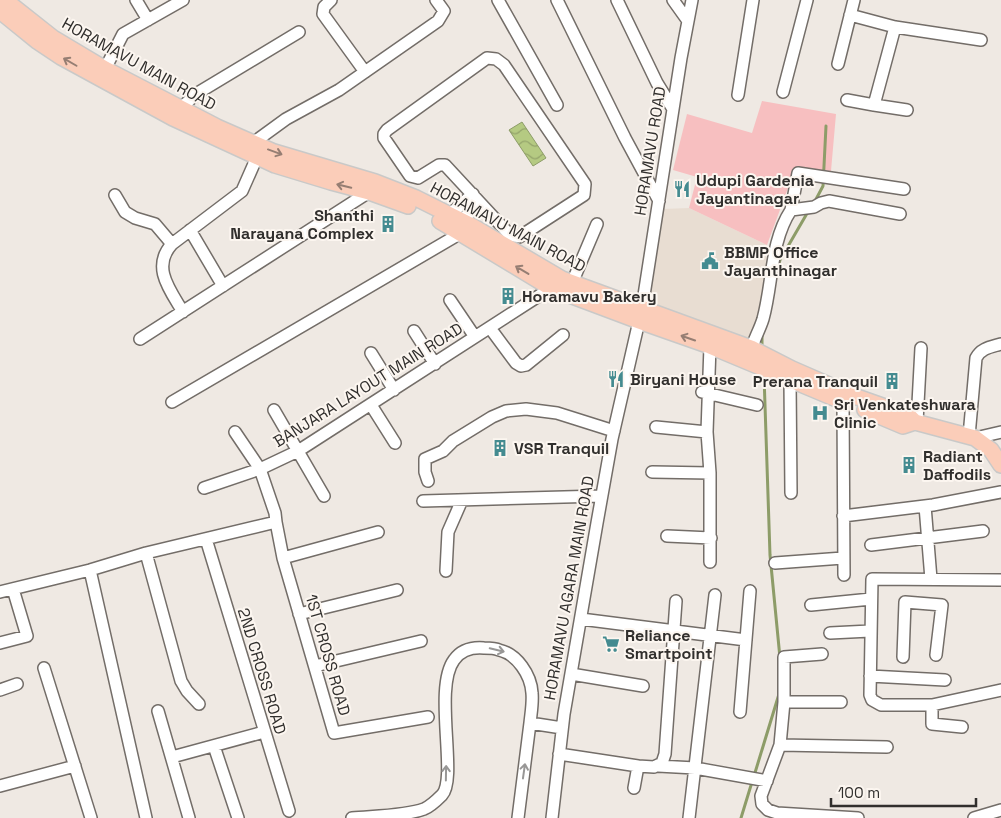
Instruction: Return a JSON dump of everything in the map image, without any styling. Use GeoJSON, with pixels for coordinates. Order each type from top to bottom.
{"type":"FeatureCollection","features":[{"type":"Feature","properties":{"kind":"main road","name":"HORAMAVU MAIN ROAD"},"geometry":{"type":"LineString","coordinates":[[5,4],[104,74],[173,118],[255,150],[274,152],[373,187],[416,198],[457,223],[551,288],[640,314],[754,354]]}},
{"type":"Feature","properties":{"kind":"main road","name":"HORAMAVU MAIN ROAD"},"geometry":{"type":"LineString","coordinates":[[104,74],[180,109],[255,150]]}},
{"type":"Feature","properties":{"kind":"main road","name":"HORAMAVU MAIN ROAD"},"geometry":{"type":"LineString","coordinates":[[373,187],[421,210],[457,223],[572,283],[710,346],[754,354]]}},
{"type":"Feature","properties":{"kind":"main road"},"geometry":{"type":"LineString","coordinates":[[754,354],[775,367],[790,381],[903,426],[916,422]]}},
{"type":"Feature","properties":{"kind":"main road"},"geometry":{"type":"LineString","coordinates":[[775,367],[908,415],[916,422],[972,437],[991,450],[1001,465]]}},
{"type":"Feature","properties":{"kind":"street"},"geometry":{"type":"LineString","coordinates":[[136,0],[148,20]]}},
{"type":"Feature","properties":{"kind":"street"},"geometry":{"type":"LineString","coordinates":[[104,74],[123,34],[183,0]]}},
{"type":"Feature","properties":{"kind":"street"},"geometry":{"type":"LineString","coordinates":[[331,0],[324,7],[323,14],[365,72]]}},
{"type":"Feature","properties":{"kind":"street"},"geometry":{"type":"LineString","coordinates":[[183,312],[166,283],[163,273],[163,256],[172,244],[242,191],[255,150],[286,119],[339,90],[441,19],[444,11],[436,0]]}},
{"type":"Feature","properties":{"kind":"street"},"geometry":{"type":"LineString","coordinates":[[498,0],[557,105]]}},
{"type":"Feature","properties":{"kind":"street"},"geometry":{"type":"LineString","coordinates":[[557,0],[625,138],[659,200]]}},
{"type":"Feature","properties":{"kind":"street"},"geometry":{"type":"LineString","coordinates":[[617,0],[657,83],[673,109]]}},
{"type":"Feature","properties":{"kind":"street"},"geometry":{"type":"LineString","coordinates":[[673,0],[688,21]]}},
{"type":"Feature","properties":{"kind":"street","name":"HORAMAVU ROAD"},"geometry":{"type":"LineString","coordinates":[[640,314],[692,0]]}},
{"type":"Feature","properties":{"kind":"street"},"geometry":{"type":"LineString","coordinates":[[738,95],[753,0]]}},
{"type":"Feature","properties":{"kind":"street"},"geometry":{"type":"LineString","coordinates":[[783,92],[807,0]]}},
{"type":"Feature","properties":{"kind":"street"},"geometry":{"type":"LineString","coordinates":[[838,64],[854,0]]}},
{"type":"Feature","properties":{"kind":"street"},"geometry":{"type":"LineString","coordinates":[[850,15],[895,27],[980,40]]}},
{"type":"Feature","properties":{"kind":"street"},"geometry":{"type":"LineString","coordinates":[[874,105],[895,27]]}},
{"type":"Feature","properties":{"kind":"street"},"geometry":{"type":"LineString","coordinates":[[180,109],[196,94],[298,32]]}},
{"type":"Feature","properties":{"kind":"street"},"geometry":{"type":"LineString","coordinates":[[487,58],[496,59],[504,64],[585,184],[586,190],[584,195],[519,237],[510,235],[476,198],[445,165],[438,165],[418,178],[410,176],[384,138],[384,134],[487,58]]}},
{"type":"Feature","properties":{"kind":"street"},"geometry":{"type":"LineString","coordinates":[[847,100],[907,110]]}},
{"type":"Feature","properties":{"kind":"street"},"geometry":{"type":"LineString","coordinates":[[754,354],[763,320],[778,238],[790,210],[798,173],[904,189]]}},
{"type":"Feature","properties":{"kind":"street"},"geometry":{"type":"LineString","coordinates":[[140,339],[373,187]]}},
{"type":"Feature","properties":{"kind":"street"},"geometry":{"type":"LineString","coordinates":[[115,195],[125,212],[135,218],[155,224],[172,244]]}},
{"type":"Feature","properties":{"kind":"street"},"geometry":{"type":"LineString","coordinates":[[172,402],[457,223],[476,198]]}},
{"type":"Feature","properties":{"kind":"street"},"geometry":{"type":"LineString","coordinates":[[790,210],[829,201],[900,214]]}},
{"type":"Feature","properties":{"kind":"street"},"geometry":{"type":"LineString","coordinates":[[572,283],[598,224]]}},
{"type":"Feature","properties":{"kind":"street"},"geometry":{"type":"LineString","coordinates":[[190,230],[223,286]]}},
{"type":"Feature","properties":{"kind":"street","name":"BANJARA LAYOUT MAIN ROAD"},"geometry":{"type":"LineString","coordinates":[[204,488],[260,469],[298,452],[551,288]]}},
{"type":"Feature","properties":{"kind":"street"},"geometry":{"type":"LineString","coordinates":[[450,300],[475,337]]}},
{"type":"Feature","properties":{"kind":"street","name":"HORAMAVU AGARA MAIN ROAD"},"geometry":{"type":"LineString","coordinates":[[552,818],[562,728],[601,496],[640,314]]}},
{"type":"Feature","properties":{"kind":"street"},"geometry":{"type":"LineString","coordinates":[[490,328],[516,363],[521,366],[526,365],[563,335]]}},
{"type":"Feature","properties":{"kind":"street"},"geometry":{"type":"LineString","coordinates":[[414,331],[435,364]]}},
{"type":"Feature","properties":{"kind":"street"},"geometry":{"type":"LineString","coordinates":[[1001,344],[986,348],[979,352],[976,358],[972,437],[1001,432]]}},
{"type":"Feature","properties":{"kind":"street"},"geometry":{"type":"LineString","coordinates":[[710,346],[704,393],[710,473],[710,562]]}},
{"type":"Feature","properties":{"kind":"street"},"geometry":{"type":"LineString","coordinates":[[916,422],[921,348]]}},
{"type":"Feature","properties":{"kind":"street"},"geometry":{"type":"LineString","coordinates":[[371,353],[394,390]]}},
{"type":"Feature","properties":{"kind":"street"},"geometry":{"type":"LineString","coordinates":[[790,381],[792,493]]}},
{"type":"Feature","properties":{"kind":"street"},"geometry":{"type":"LineString","coordinates":[[704,393],[757,405]]}},
{"type":"Feature","properties":{"kind":"street"},"geometry":{"type":"LineString","coordinates":[[843,402],[844,576]]}},
{"type":"Feature","properties":{"kind":"street"},"geometry":{"type":"LineString","coordinates":[[371,405],[395,443]]}},
{"type":"Feature","properties":{"kind":"street"},"geometry":{"type":"LineString","coordinates":[[428,481],[425,472],[426,459],[443,450],[485,421],[506,412],[526,409],[557,413],[614,430]]}},
{"type":"Feature","properties":{"kind":"street"},"geometry":{"type":"LineString","coordinates":[[274,410],[324,496]]}},
{"type":"Feature","properties":{"kind":"street"},"geometry":{"type":"LineString","coordinates":[[656,427],[707,432]]}},
{"type":"Feature","properties":{"kind":"street"},"geometry":{"type":"LineString","coordinates":[[0,592],[90,570],[146,553],[276,522],[275,513],[260,469],[235,432]]}},
{"type":"Feature","properties":{"kind":"street"},"geometry":{"type":"LineString","coordinates":[[652,472],[710,473]]}},
{"type":"Feature","properties":{"kind":"street"},"geometry":{"type":"LineString","coordinates":[[844,516],[925,506],[1001,492]]}},
{"type":"Feature","properties":{"kind":"street"},"geometry":{"type":"LineString","coordinates":[[423,501],[601,496]]}},
{"type":"Feature","properties":{"kind":"street"},"geometry":{"type":"LineString","coordinates":[[446,571],[448,532],[462,500]]}},
{"type":"Feature","properties":{"kind":"street"},"geometry":{"type":"LineString","coordinates":[[925,506],[931,579]]}},
{"type":"Feature","properties":{"kind":"street","name":"1ST CROSS ROAD"},"geometry":{"type":"LineString","coordinates":[[276,522],[282,558],[334,733],[428,716]]}},
{"type":"Feature","properties":{"kind":"street"},"geometry":{"type":"LineString","coordinates":[[871,545],[983,531]]}},
{"type":"Feature","properties":{"kind":"street"},"geometry":{"type":"LineString","coordinates":[[282,558],[378,532]]}},
{"type":"Feature","properties":{"kind":"street"},"geometry":{"type":"LineString","coordinates":[[667,536],[711,538]]}},
{"type":"Feature","properties":{"kind":"street","name":"2ND CROSS ROAD"},"geometry":{"type":"LineString","coordinates":[[206,539],[288,811]]}},
{"type":"Feature","properties":{"kind":"street"},"geometry":{"type":"LineString","coordinates":[[146,553],[181,682],[187,692],[199,704]]}},
{"type":"Feature","properties":{"kind":"street"},"geometry":{"type":"LineString","coordinates":[[776,563],[843,558]]}},
{"type":"Feature","properties":{"kind":"street"},"geometry":{"type":"LineString","coordinates":[[90,570],[146,818]]}},
{"type":"Feature","properties":{"kind":"street"},"geometry":{"type":"LineString","coordinates":[[1001,580],[872,579],[870,695],[876,704],[885,706],[932,705],[1001,690]]}},
{"type":"Feature","properties":{"kind":"street"},"geometry":{"type":"LineString","coordinates":[[903,580],[905,602],[903,657]]}},
{"type":"Feature","properties":{"kind":"street"},"geometry":{"type":"LineString","coordinates":[[0,643],[27,636],[13,589]]}},
{"type":"Feature","properties":{"kind":"street"},"geometry":{"type":"LineString","coordinates":[[299,614],[397,590]]}},
{"type":"Feature","properties":{"kind":"street"},"geometry":{"type":"LineString","coordinates":[[740,712],[750,591]]}},
{"type":"Feature","properties":{"kind":"street"},"geometry":{"type":"LineString","coordinates":[[689,818],[715,595]]}},
{"type":"Feature","properties":{"kind":"street"},"geometry":{"type":"LineString","coordinates":[[811,605],[871,599]]}},
{"type":"Feature","properties":{"kind":"street"},"geometry":{"type":"LineString","coordinates":[[658,766],[662,763],[665,754],[676,601]]}},
{"type":"Feature","properties":{"kind":"street"},"geometry":{"type":"LineString","coordinates":[[905,602],[942,605],[936,656]]}},
{"type":"Feature","properties":{"kind":"street"},"geometry":{"type":"LineString","coordinates":[[580,619],[746,640]]}},
{"type":"Feature","properties":{"kind":"street"},"geometry":{"type":"LineString","coordinates":[[830,634],[870,631]]}},
{"type":"Feature","properties":{"kind":"street"},"geometry":{"type":"LineString","coordinates":[[315,666],[421,641]]}},
{"type":"Feature","properties":{"kind":"street"},"geometry":{"type":"LineString","coordinates":[[352,818],[426,813],[444,794],[447,779],[445,705],[448,673],[454,660],[463,651],[471,648],[500,650],[516,659],[531,685],[530,723],[518,818]]}},
{"type":"Feature","properties":{"kind":"street"},"geometry":{"type":"LineString","coordinates":[[822,654],[784,657],[784,702],[780,745],[758,779],[762,804],[768,810],[777,813],[858,818]]}},
{"type":"Feature","properties":{"kind":"street"},"geometry":{"type":"LineString","coordinates":[[44,668],[91,818]]}},
{"type":"Feature","properties":{"kind":"street"},"geometry":{"type":"LineString","coordinates":[[571,674],[643,686]]}},
{"type":"Feature","properties":{"kind":"street"},"geometry":{"type":"LineString","coordinates":[[870,676],[945,680]]}},
{"type":"Feature","properties":{"kind":"street"},"geometry":{"type":"LineString","coordinates":[[0,690],[17,684]]}},
{"type":"Feature","properties":{"kind":"street"},"geometry":{"type":"LineString","coordinates":[[784,702],[841,702]]}},
{"type":"Feature","properties":{"kind":"street"},"geometry":{"type":"LineString","coordinates":[[932,705],[932,724],[962,727]]}},
{"type":"Feature","properties":{"kind":"street"},"geometry":{"type":"LineString","coordinates":[[158,711],[189,818]]}},
{"type":"Feature","properties":{"kind":"street"},"geometry":{"type":"LineString","coordinates":[[530,723],[562,728]]}},
{"type":"Feature","properties":{"kind":"street"},"geometry":{"type":"LineString","coordinates":[[172,758],[264,732]]}},
{"type":"Feature","properties":{"kind":"street"},"geometry":{"type":"LineString","coordinates":[[780,745],[887,747]]}},
{"type":"Feature","properties":{"kind":"street"},"geometry":{"type":"LineString","coordinates":[[214,746],[238,818]]}},
{"type":"Feature","properties":{"kind":"street"},"geometry":{"type":"LineString","coordinates":[[560,754],[638,766],[695,768],[758,779]]}},
{"type":"Feature","properties":{"kind":"street"},"geometry":{"type":"LineString","coordinates":[[0,786],[75,766]]}},
{"type":"Feature","properties":{"kind":"street"},"geometry":{"type":"LineString","coordinates":[[634,788],[638,766]]}},
{"type":"Feature","properties":{"kind":"street"},"geometry":{"type":"LineString","coordinates":[[974,818],[1001,810]]}},
{"type":"Feature","properties":{"kind":"shaded area"},"geometry":{"type":"Polygon","coordinates":[[[762,101],[836,114],[831,171],[795,169],[767,245],[689,208],[697,177],[673,170],[687,114],[752,133],[762,101]]]}},
{"type":"Feature","properties":{"kind":"shaded area","name":"BBMP Office Jayanthinagar"},"geometry":{"type":"Polygon","coordinates":[[[689,208],[767,245],[763,303],[750,340],[646,305],[663,209],[689,208]]]}},
{"type":"Feature","properties":{"kind":"water"},"geometry":{"type":"Polygon","coordinates":[[[522,122],[546,158],[533,166],[509,130],[522,122]]]}},
{"type":"Feature","properties":{"kind":"waterway"},"geometry":{"type":"LineString","coordinates":[[814,203],[823,186],[826,126]]}},
{"type":"Feature","properties":{"kind":"waterway"},"geometry":{"type":"LineString","coordinates":[[777,270],[780,260],[809,210]]}},
{"type":"Feature","properties":{"kind":"waterway"},"geometry":{"type":"LineString","coordinates":[[762,335],[762,349]]}},
{"type":"Feature","properties":{"kind":"waterway"},"geometry":{"type":"LineString","coordinates":[[764,375],[770,555],[780,658]]}},
{"type":"Feature","properties":{"kind":"waterway"},"geometry":{"type":"LineString","coordinates":[[754,776],[779,694]]}},
{"type":"Feature","properties":{"kind":"waterway"},"geometry":{"type":"LineString","coordinates":[[741,818],[752,782]]}},
{"type":"Feature","properties":{"kind":"place","name":"Udupi Gardenia Jayantinagar"},"geometry":{"type":"Point","coordinates":[682,189]}},
{"type":"Feature","properties":{"kind":"place","name":"Shanthi Narayana Complex"},"geometry":{"type":"Point","coordinates":[388,224]}},
{"type":"Feature","properties":{"kind":"place","name":"BBMP Office Jayanthinagar"},"geometry":{"type":"Point","coordinates":[710,261]}},
{"type":"Feature","properties":{"kind":"place","name":"Horamavu Bakery"},"geometry":{"type":"Point","coordinates":[508,296]}},
{"type":"Feature","properties":{"kind":"place","name":"Biryani House"},"geometry":{"type":"Point","coordinates":[616,379]}},
{"type":"Feature","properties":{"kind":"place","name":"Prerana Tranquil"},"geometry":{"type":"Point","coordinates":[892,381]}},
{"type":"Feature","properties":{"kind":"place","name":"Sri Venkateshwara Clinic"},"geometry":{"type":"Point","coordinates":[820,413]}},
{"type":"Feature","properties":{"kind":"place","name":"VSR Tranquil"},"geometry":{"type":"Point","coordinates":[500,448]}},
{"type":"Feature","properties":{"kind":"place","name":"Radiant Daffodils"},"geometry":{"type":"Point","coordinates":[909,465]}},
{"type":"Feature","properties":{"kind":"place","name":"Reliance Smartpoint"},"geometry":{"type":"Point","coordinates":[611,644]}}]}
